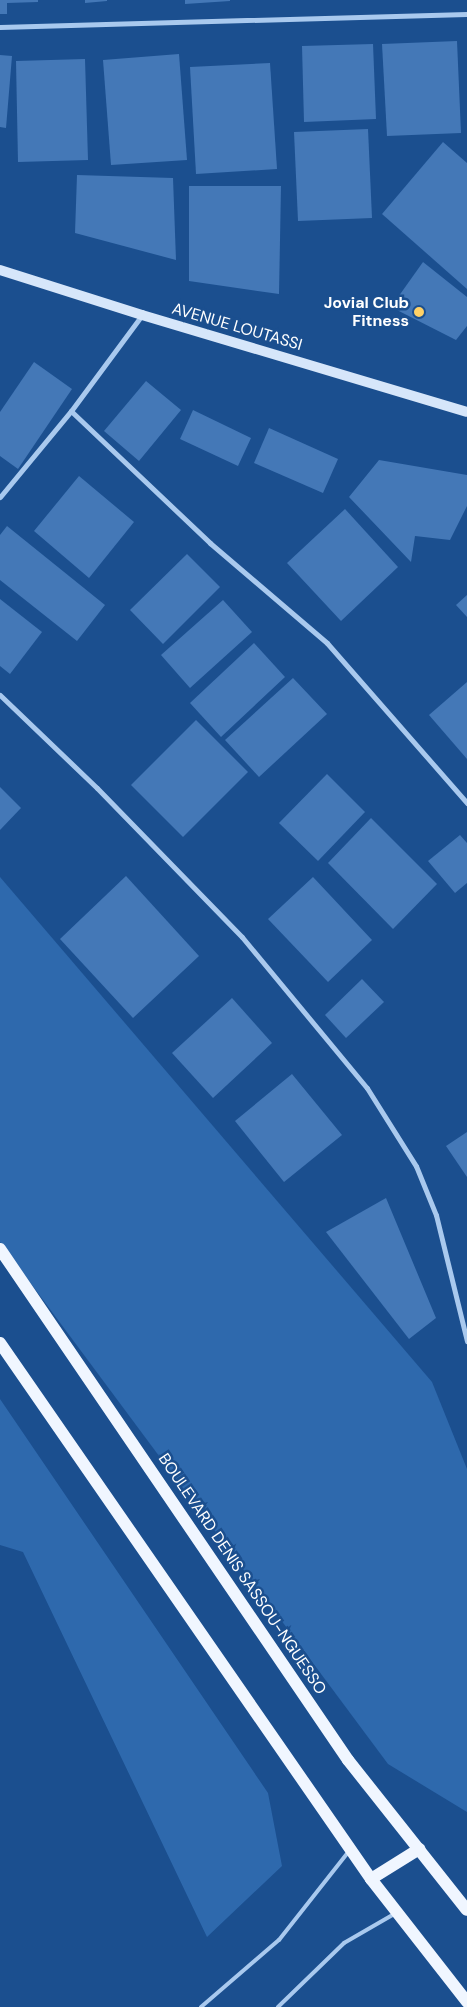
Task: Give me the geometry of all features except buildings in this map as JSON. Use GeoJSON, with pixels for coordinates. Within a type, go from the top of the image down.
{"type":"FeatureCollection","features":[{"type":"Feature","properties":{"kind":"main road","name":"AVENUE LOUTASSI"},"geometry":{"type":"LineString","coordinates":[[0,270],[142,315],[467,412]]}},
{"type":"Feature","properties":{"kind":"main road","name":"BOULEVARD DENIS SASSOU-NGUESSO"},"geometry":{"type":"LineString","coordinates":[[0,1249],[348,1760],[467,1910]]}},
{"type":"Feature","properties":{"kind":"main road"},"geometry":{"type":"LineString","coordinates":[[0,1344],[350,1850],[467,2002]]}},
{"type":"Feature","properties":{"kind":"main road"},"geometry":{"type":"LineString","coordinates":[[371,1879],[420,1849]]}},
{"type":"Feature","properties":{"kind":"street"},"geometry":{"type":"LineString","coordinates":[[0,27],[467,14]]}},
{"type":"Feature","properties":{"kind":"street"},"geometry":{"type":"LineString","coordinates":[[0,497],[71,411],[142,315]]}},
{"type":"Feature","properties":{"kind":"street"},"geometry":{"type":"LineString","coordinates":[[71,411],[210,544],[327,643],[467,803]]}},
{"type":"Feature","properties":{"kind":"street"},"geometry":{"type":"LineString","coordinates":[[0,695],[97,788],[242,937],[367,1088],[416,1166],[436,1215],[467,1341]]}},
{"type":"Feature","properties":{"kind":"lane"},"geometry":{"type":"LineString","coordinates":[[201,2007],[279,1940],[350,1850]]}},
{"type":"Feature","properties":{"kind":"lane"},"geometry":{"type":"LineString","coordinates":[[278,2007],[344,1943],[396,1912]]}},
{"type":"Feature","properties":{"kind":"shaded area"},"geometry":{"type":"Polygon","coordinates":[[[0,877],[432,1382],[467,1469],[467,1812],[388,1764],[0,1242],[0,877]]]}},
{"type":"Feature","properties":{"kind":"shaded area"},"geometry":{"type":"Polygon","coordinates":[[[0,1399],[268,1793],[282,1866],[207,1937],[23,1552],[0,1545],[0,1399]]]}},
{"type":"Feature","properties":{"kind":"place","name":"Jovial Club Fitness"},"geometry":{"type":"Point","coordinates":[419,312]}}]}
